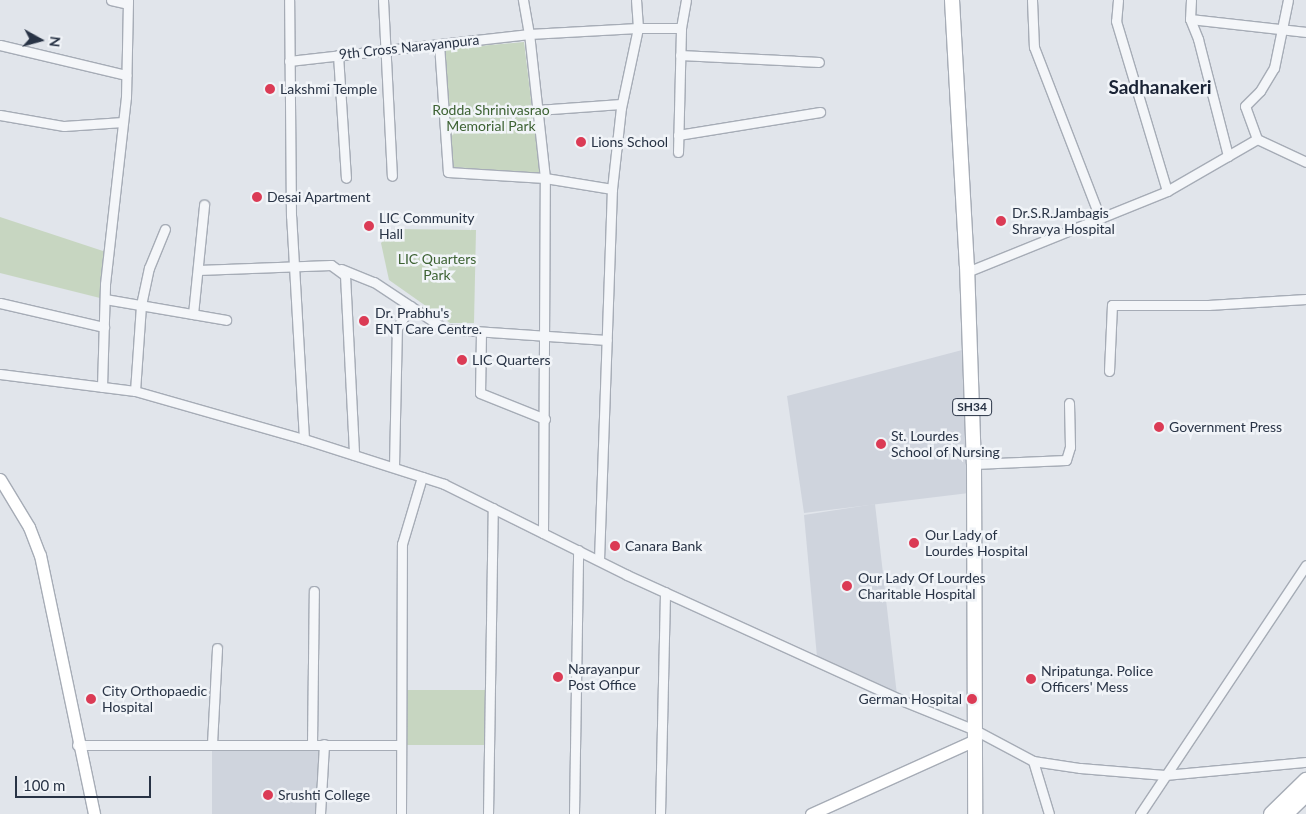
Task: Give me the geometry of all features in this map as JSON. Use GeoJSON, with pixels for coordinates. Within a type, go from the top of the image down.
{"type":"FeatureCollection","features":[{"type":"Feature","properties":{"kind":"main road","name":"SH34"},"geometry":{"type":"LineString","coordinates":[[952,0],[967,272],[974,464],[975,814]]}},
{"type":"Feature","properties":{"kind":"main road"},"geometry":{"type":"LineString","coordinates":[[1271,814],[1306,780]]}},
{"type":"Feature","properties":{"kind":"main road"},"geometry":{"type":"LineString","coordinates":[[1286,814],[1306,795]]}},
{"type":"Feature","properties":{"kind":"street"},"geometry":{"type":"LineString","coordinates":[[102,387],[105,299],[123,122],[128,2],[111,0]]}},
{"type":"Feature","properties":{"kind":"street"},"geometry":{"type":"LineString","coordinates":[[289,0],[293,268],[304,438]]}},
{"type":"Feature","properties":{"kind":"street"},"geometry":{"type":"LineString","coordinates":[[383,0],[392,176]]}},
{"type":"Feature","properties":{"kind":"street"},"geometry":{"type":"LineString","coordinates":[[523,0],[529,34],[545,178],[546,336],[543,533]]}},
{"type":"Feature","properties":{"kind":"street"},"geometry":{"type":"LineString","coordinates":[[599,560],[612,189],[622,104],[638,28],[636,0]]}},
{"type":"Feature","properties":{"kind":"street"},"geometry":{"type":"LineString","coordinates":[[678,152],[681,28],[686,0]]}},
{"type":"Feature","properties":{"kind":"street"},"geometry":{"type":"LineString","coordinates":[[1032,0],[1034,47],[1100,218]]}},
{"type":"Feature","properties":{"kind":"street"},"geometry":{"type":"LineString","coordinates":[[1118,0],[1116,21],[1167,191]]}},
{"type":"Feature","properties":{"kind":"street"},"geometry":{"type":"LineString","coordinates":[[1191,0],[1190,19],[1198,39],[1228,156]]}},
{"type":"Feature","properties":{"kind":"street"},"geometry":{"type":"LineString","coordinates":[[1288,0],[1284,30],[1274,68],[1260,91],[1244,106],[1257,139],[1306,162]]}},
{"type":"Feature","properties":{"kind":"street"},"geometry":{"type":"LineString","coordinates":[[1190,19],[1306,32]]}},
{"type":"Feature","properties":{"kind":"street","name":"9th Cross Narayanpura"},"geometry":{"type":"LineString","coordinates":[[289,61],[529,34],[638,28],[681,28]]}},
{"type":"Feature","properties":{"kind":"street"},"geometry":{"type":"LineString","coordinates":[[0,44],[126,75]]}},
{"type":"Feature","properties":{"kind":"street"},"geometry":{"type":"LineString","coordinates":[[439,44],[448,172],[545,178],[612,189]]}},
{"type":"Feature","properties":{"kind":"street"},"geometry":{"type":"LineString","coordinates":[[338,55],[346,178]]}},
{"type":"Feature","properties":{"kind":"street"},"geometry":{"type":"LineString","coordinates":[[680,55],[819,62]]}},
{"type":"Feature","properties":{"kind":"street"},"geometry":{"type":"LineString","coordinates":[[537,110],[622,104]]}},
{"type":"Feature","properties":{"kind":"street"},"geometry":{"type":"LineString","coordinates":[[678,135],[820,112]]}},
{"type":"Feature","properties":{"kind":"street"},"geometry":{"type":"LineString","coordinates":[[0,115],[64,126],[123,122]]}},
{"type":"Feature","properties":{"kind":"street"},"geometry":{"type":"LineString","coordinates":[[967,272],[1167,191],[1257,139]]}},
{"type":"Feature","properties":{"kind":"street"},"geometry":{"type":"LineString","coordinates":[[193,314],[204,205]]}},
{"type":"Feature","properties":{"kind":"street"},"geometry":{"type":"LineString","coordinates":[[135,391],[141,306],[149,268],[165,229]]}},
{"type":"Feature","properties":{"kind":"street"},"geometry":{"type":"LineString","coordinates":[[331,265],[345,275],[354,455]]}},
{"type":"Feature","properties":{"kind":"street"},"geometry":{"type":"LineString","coordinates":[[198,270],[293,268],[331,265],[374,282],[445,329],[607,340]]}},
{"type":"Feature","properties":{"kind":"street"},"geometry":{"type":"LineString","coordinates":[[1109,371],[1112,305],[1208,305],[1306,298]]}},
{"type":"Feature","properties":{"kind":"street"},"geometry":{"type":"LineString","coordinates":[[105,299],[226,320]]}},
{"type":"Feature","properties":{"kind":"street"},"geometry":{"type":"LineString","coordinates":[[0,304],[104,327]]}},
{"type":"Feature","properties":{"kind":"street"},"geometry":{"type":"LineString","coordinates":[[394,468],[397,328],[411,306]]}},
{"type":"Feature","properties":{"kind":"street"},"geometry":{"type":"LineString","coordinates":[[481,332],[480,393],[545,419]]}},
{"type":"Feature","properties":{"kind":"street"},"geometry":{"type":"LineString","coordinates":[[0,374],[135,391],[304,438],[422,477],[493,508],[666,592],[1033,761],[1080,768],[1165,774],[1306,762]]}},
{"type":"Feature","properties":{"kind":"street"},"geometry":{"type":"LineString","coordinates":[[974,464],[1066,460],[1070,447],[1069,403]]}},
{"type":"Feature","properties":{"kind":"street"},"geometry":{"type":"LineString","coordinates":[[401,814],[402,544],[422,477]]}},
{"type":"Feature","properties":{"kind":"street"},"geometry":{"type":"LineString","coordinates":[[0,479],[29,527],[40,555],[77,745],[94,814]]}},
{"type":"Feature","properties":{"kind":"street"},"geometry":{"type":"LineString","coordinates":[[488,814],[493,508]]}},
{"type":"Feature","properties":{"kind":"street"},"geometry":{"type":"LineString","coordinates":[[574,814],[578,550]]}},
{"type":"Feature","properties":{"kind":"street"},"geometry":{"type":"LineString","coordinates":[[1140,814],[1306,565]]}},
{"type":"Feature","properties":{"kind":"street"},"geometry":{"type":"LineString","coordinates":[[312,744],[314,591]]}},
{"type":"Feature","properties":{"kind":"street"},"geometry":{"type":"LineString","coordinates":[[660,814],[666,592]]}},
{"type":"Feature","properties":{"kind":"street"},"geometry":{"type":"LineString","coordinates":[[212,744],[217,648]]}},
{"type":"Feature","properties":{"kind":"street"},"geometry":{"type":"LineString","coordinates":[[811,814],[975,735]]}},
{"type":"Feature","properties":{"kind":"street"},"geometry":{"type":"LineString","coordinates":[[320,814],[324,744]]}},
{"type":"Feature","properties":{"kind":"street"},"geometry":{"type":"LineString","coordinates":[[77,745],[401,745]]}},
{"type":"Feature","properties":{"kind":"street"},"geometry":{"type":"LineString","coordinates":[[1033,761],[1049,814]]}},
{"type":"Feature","properties":{"kind":"shaded area","name":"St. Lourdes School of Nursing"},"geometry":{"type":"Polygon","coordinates":[[[966,349],[969,493],[804,513],[787,396],[966,349]]]}},
{"type":"Feature","properties":{"kind":"shaded area","name":"Our Lady Of Lourdes Charitable Hospital"},"geometry":{"type":"Polygon","coordinates":[[[875,504],[897,695],[817,657],[804,515],[875,504]]]}},
{"type":"Feature","properties":{"kind":"shaded area"},"geometry":{"type":"Polygon","coordinates":[[[212,744],[324,744],[324,814],[212,814],[212,744]]]}},
{"type":"Feature","properties":{"kind":"green space","name":"Rodda Shrinivasrao Memorial Park"},"geometry":{"type":"Polygon","coordinates":[[[524,42],[540,173],[453,167],[445,49],[524,42]]]}},
{"type":"Feature","properties":{"kind":"green space"},"geometry":{"type":"Polygon","coordinates":[[[0,217],[106,252],[100,298],[0,273],[0,217]]]}},
{"type":"Feature","properties":{"kind":"green space","name":"LIC Quarters Park"},"geometry":{"type":"Polygon","coordinates":[[[395,229],[476,230],[474,323],[450,323],[389,280],[381,243],[395,229]]]}},
{"type":"Feature","properties":{"kind":"green space"},"geometry":{"type":"Polygon","coordinates":[[[401,690],[490,690],[490,745],[401,745],[401,690]]]}},
{"type":"Feature","properties":{"kind":"place","name":"Lakshmi Temple"},"geometry":{"type":"Point","coordinates":[270,89]}},
{"type":"Feature","properties":{"kind":"place","name":"Lions School"},"geometry":{"type":"Point","coordinates":[581,142]}},
{"type":"Feature","properties":{"kind":"place","name":"Desai Apartment"},"geometry":{"type":"Point","coordinates":[257,197]}},
{"type":"Feature","properties":{"kind":"place","name":"Dr.S.R.Jambagis Shravya Hospital"},"geometry":{"type":"Point","coordinates":[1001,221]}},
{"type":"Feature","properties":{"kind":"place","name":"LIC Community Hall"},"geometry":{"type":"Point","coordinates":[369,226]}},
{"type":"Feature","properties":{"kind":"place","name":"Dr. Prabhu's ENT Care Centre."},"geometry":{"type":"Point","coordinates":[364,321]}},
{"type":"Feature","properties":{"kind":"place","name":"LIC Quarters"},"geometry":{"type":"Point","coordinates":[462,360]}},
{"type":"Feature","properties":{"kind":"place","name":"Government Press"},"geometry":{"type":"Point","coordinates":[1159,427]}},
{"type":"Feature","properties":{"kind":"place","name":"St. Lourdes School of Nursing"},"geometry":{"type":"Point","coordinates":[881,444]}},
{"type":"Feature","properties":{"kind":"place","name":"Our Lady of Lourdes Hospital"},"geometry":{"type":"Point","coordinates":[914,543]}},
{"type":"Feature","properties":{"kind":"place","name":"Canara Bank"},"geometry":{"type":"Point","coordinates":[615,546]}},
{"type":"Feature","properties":{"kind":"place","name":"Our Lady Of Lourdes Charitable Hospital"},"geometry":{"type":"Point","coordinates":[847,586]}},
{"type":"Feature","properties":{"kind":"place","name":"Narayanpur Post Office"},"geometry":{"type":"Point","coordinates":[558,677]}},
{"type":"Feature","properties":{"kind":"place","name":"Nripatunga. Police Officers' Mess"},"geometry":{"type":"Point","coordinates":[1031,679]}},
{"type":"Feature","properties":{"kind":"place","name":"City Orthopaedic Hospital"},"geometry":{"type":"Point","coordinates":[91,699]}},
{"type":"Feature","properties":{"kind":"place","name":"German Hospital"},"geometry":{"type":"Point","coordinates":[972,699]}},
{"type":"Feature","properties":{"kind":"place","name":"Srushti College"},"geometry":{"type":"Point","coordinates":[268,795]}},
{"type":"Feature","properties":{"kind":"district","name":"Sadhanakeri"},"geometry":{"type":"Point","coordinates":[1160,87]}}]}
